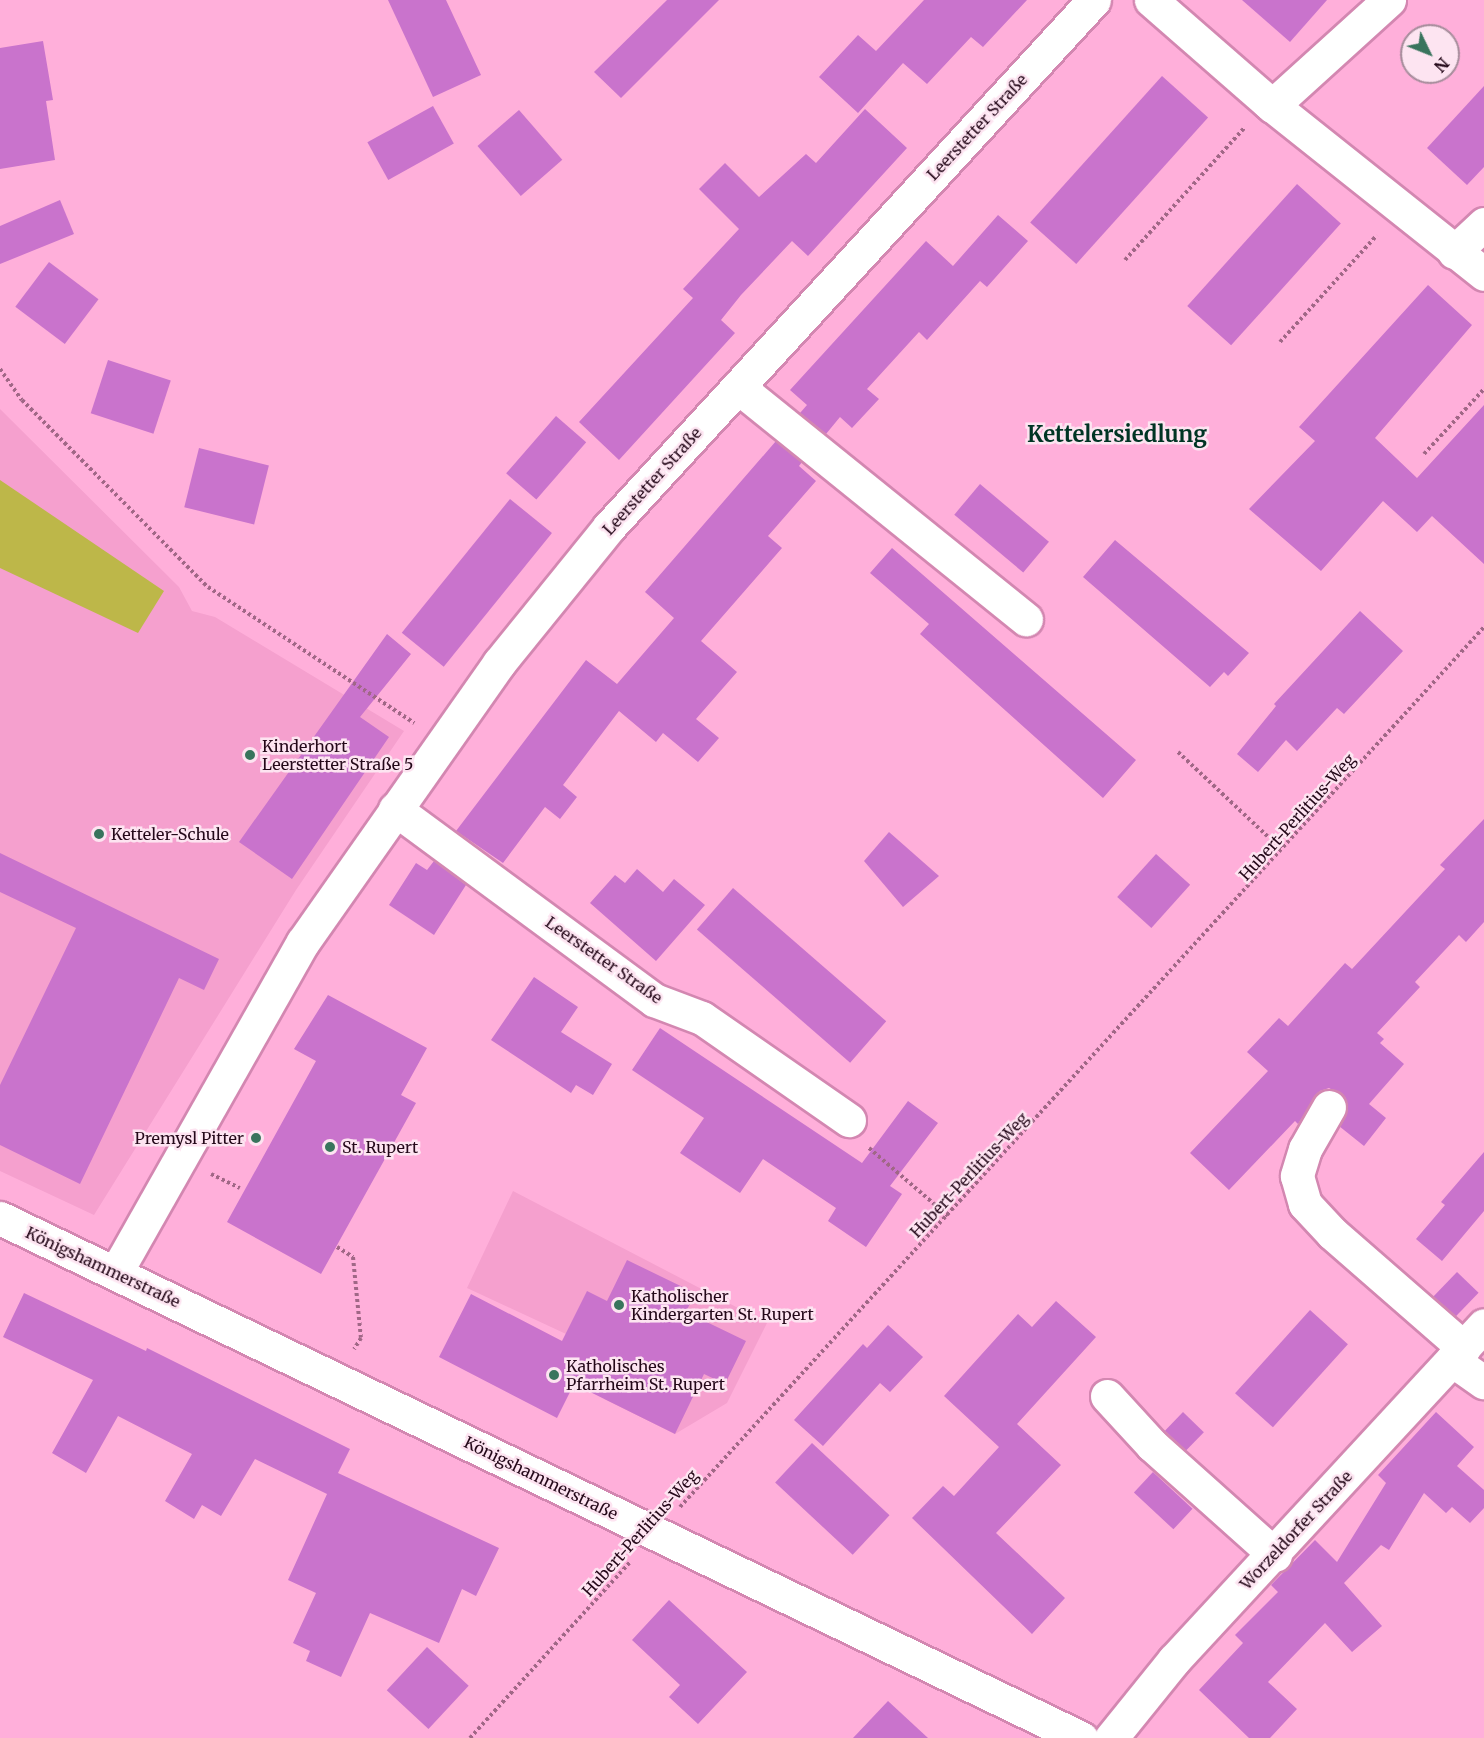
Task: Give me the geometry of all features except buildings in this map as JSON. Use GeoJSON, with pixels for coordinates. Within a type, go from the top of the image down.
{"type":"FeatureCollection","features":[{"type":"Feature","properties":{"kind":"street","name":"Leerstetter Straße"},"geometry":{"type":"LineString","coordinates":[[116,1272],[303,942],[443,740],[609,527],[1094,0]]}},
{"type":"Feature","properties":{"kind":"street"},"geometry":{"type":"LineString","coordinates":[[1151,0],[1270,104],[1400,210],[1484,274]]}},
{"type":"Feature","properties":{"kind":"street"},"geometry":{"type":"LineString","coordinates":[[1270,104],[1389,0]]}},
{"type":"Feature","properties":{"kind":"street"},"geometry":{"type":"LineString","coordinates":[[1454,252],[1484,224]]}},
{"type":"Feature","properties":{"kind":"street"},"geometry":{"type":"LineString","coordinates":[[738,387],[1026,619]]}},
{"type":"Feature","properties":{"kind":"street","name":"Leerstetter Straße"},"geometry":{"type":"LineString","coordinates":[[395,809],[654,1000],[702,1018],[849,1120]]}},
{"type":"Feature","properties":{"kind":"street"},"geometry":{"type":"LineString","coordinates":[[1329,1107],[1305,1149],[1297,1176],[1305,1204],[1332,1233],[1467,1344],[1484,1382]]}},
{"type":"Feature","properties":{"kind":"street","name":"Königshammerstraße"},"geometry":{"type":"LineString","coordinates":[[0,1218],[1081,1738]]}},
{"type":"Feature","properties":{"kind":"street","name":"Worzeldorfer Straße"},"geometry":{"type":"LineString","coordinates":[[1111,1738],[1174,1660],[1275,1555],[1467,1344]]}},
{"type":"Feature","properties":{"kind":"street"},"geometry":{"type":"LineString","coordinates":[[1107,1396],[1152,1445],[1275,1555]]}},
{"type":"Feature","properties":{"kind":"path"},"geometry":{"type":"LineString","coordinates":[[1125,260],[1270,104]]}},
{"type":"Feature","properties":{"kind":"path"},"geometry":{"type":"LineString","coordinates":[[1280,342],[1400,210]]}},
{"type":"Feature","properties":{"kind":"path"},"geometry":{"type":"LineString","coordinates":[[0,369],[22,400],[208,587],[443,740]]}},
{"type":"Feature","properties":{"kind":"path"},"geometry":{"type":"LineString","coordinates":[[1424,454],[1484,389]]}},
{"type":"Feature","properties":{"kind":"path","name":"Hubert-Perlitius-Weg"},"geometry":{"type":"LineString","coordinates":[[470,1738],[1484,627]]}},
{"type":"Feature","properties":{"kind":"path"},"geometry":{"type":"LineString","coordinates":[[1178,752],[1282,850]]}},
{"type":"Feature","properties":{"kind":"path"},"geometry":{"type":"LineString","coordinates":[[849,1120],[851,1132],[948,1216]]}},
{"type":"Feature","properties":{"kind":"path"},"geometry":{"type":"LineString","coordinates":[[336,1378],[361,1338],[353,1257],[337,1247]]}},
{"type":"Feature","properties":{"kind":"shaded area","name":"Ketteler-Schule"},"geometry":{"type":"Polygon","coordinates":[[[0,409],[179,587],[192,611],[215,617],[404,731],[296,890],[94,1215],[0,1171],[0,409]]]}},
{"type":"Feature","properties":{"kind":"shaded area"},"geometry":{"type":"Polygon","coordinates":[[[0,480],[164,591],[138,633],[0,568],[0,480]]]}},
{"type":"Feature","properties":{"kind":"shaded area","name":"Katholischer Kindergarten St. Rupert"},"geometry":{"type":"Polygon","coordinates":[[[513,1191],[767,1323],[727,1403],[675,1434],[604,1399],[622,1360],[467,1288],[513,1191]]]}},
{"type":"Feature","properties":{"kind":"place","name":"Kinderhort Leerstetter Straße 5"},"geometry":{"type":"Point","coordinates":[250,755]}},
{"type":"Feature","properties":{"kind":"place","name":"Ketteler-Schule"},"geometry":{"type":"Point","coordinates":[99,834]}},
{"type":"Feature","properties":{"kind":"place","name":"Premysl Pitter"},"geometry":{"type":"Point","coordinates":[256,1138]}},
{"type":"Feature","properties":{"kind":"place","name":"St. Rupert"},"geometry":{"type":"Point","coordinates":[330,1147]}},
{"type":"Feature","properties":{"kind":"place","name":"Katholischer Kindergarten St. Rupert"},"geometry":{"type":"Point","coordinates":[619,1305]}},
{"type":"Feature","properties":{"kind":"place","name":"Katholisches Pfarrheim St. Rupert"},"geometry":{"type":"Point","coordinates":[554,1375]}},
{"type":"Feature","properties":{"kind":"district","name":"Kettelersiedlung"},"geometry":{"type":"Point","coordinates":[1117,435]}}]}
